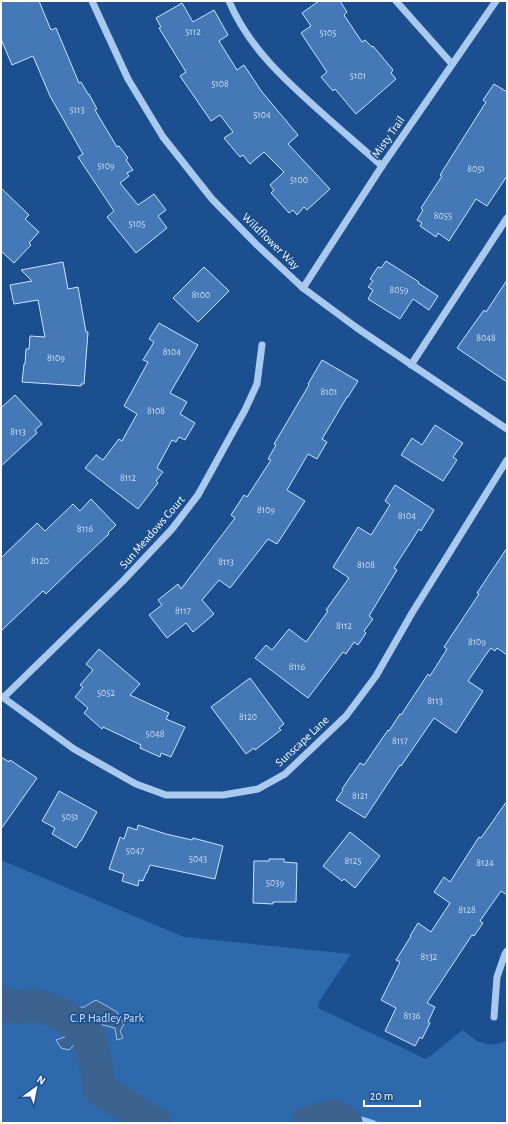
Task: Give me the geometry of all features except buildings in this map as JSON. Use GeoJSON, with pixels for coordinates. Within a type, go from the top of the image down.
{"type":"FeatureCollection","features":[{"type":"Feature","properties":{"kind":"street","name":"Wildflower Way"},"geometry":{"type":"LineString","coordinates":[[92,1],[128,79],[164,137],[212,199],[257,245],[304,288],[357,328],[507,429]]}},
{"type":"Feature","properties":{"kind":"street"},"geometry":{"type":"LineString","coordinates":[[229,1],[235,16],[250,40],[286,81],[382,166]]}},
{"type":"Feature","properties":{"kind":"street"},"geometry":{"type":"LineString","coordinates":[[396,1],[452,64]]}},
{"type":"Feature","properties":{"kind":"street","name":"Misty Trail"},"geometry":{"type":"LineString","coordinates":[[304,288],[382,166],[496,1]]}},
{"type":"Feature","properties":{"kind":"street"},"geometry":{"type":"LineString","coordinates":[[411,365],[507,218]]}},
{"type":"Feature","properties":{"kind":"street","name":"Sun Meadows Court"},"geometry":{"type":"LineString","coordinates":[[2,697],[123,581],[172,528],[198,495],[245,410],[257,384],[262,345]]}},
{"type":"Feature","properties":{"kind":"street","name":"Sunscape Lane"},"geometry":{"type":"LineString","coordinates":[[2,697],[74,749],[136,784],[166,794],[223,795],[258,789],[285,774],[346,716],[376,676],[412,613],[507,460]]}},
{"type":"Feature","properties":{"kind":"street"},"geometry":{"type":"LineString","coordinates":[[494,1016],[497,977],[507,951]]}},
{"type":"Feature","properties":{"kind":"green space","name":"C.P. Hadley Park"},"geometry":{"type":"Polygon","coordinates":[[[1,860],[184,937],[351,954],[320,1000],[318,1008],[426,1059],[463,1030],[472,1038],[483,1043],[494,1044],[507,1041],[507,1123],[1,1123],[1,860]]]}},
{"type":"Feature","properties":{"kind":"shaded area"},"geometry":{"type":"Polygon","coordinates":[[[96,1000],[117,1012],[124,1024],[120,1031],[123,1038],[117,1040],[115,1028],[95,1023],[92,1030],[100,1049],[99,1056],[94,1054],[87,1039],[80,1039],[69,1050],[61,1048],[56,1040],[73,1034],[64,1016],[69,1008],[84,1007],[96,1000]]]}},
{"type":"Feature","properties":{"kind":"waterway"},"geometry":{"type":"LineString","coordinates":[[1,1003],[21,1008],[31,1005],[50,1009],[64,1016],[87,1032],[94,1054],[100,1090],[155,1123]]}},
{"type":"Feature","properties":{"kind":"waterway"},"geometry":{"type":"LineString","coordinates":[[308,1123],[334,1116],[346,1123]]}},
{"type":"Feature","properties":{"kind":"waterway"},"geometry":{"type":"LineString","coordinates":[[345,1123],[358,1118],[374,1123]]}}]}
